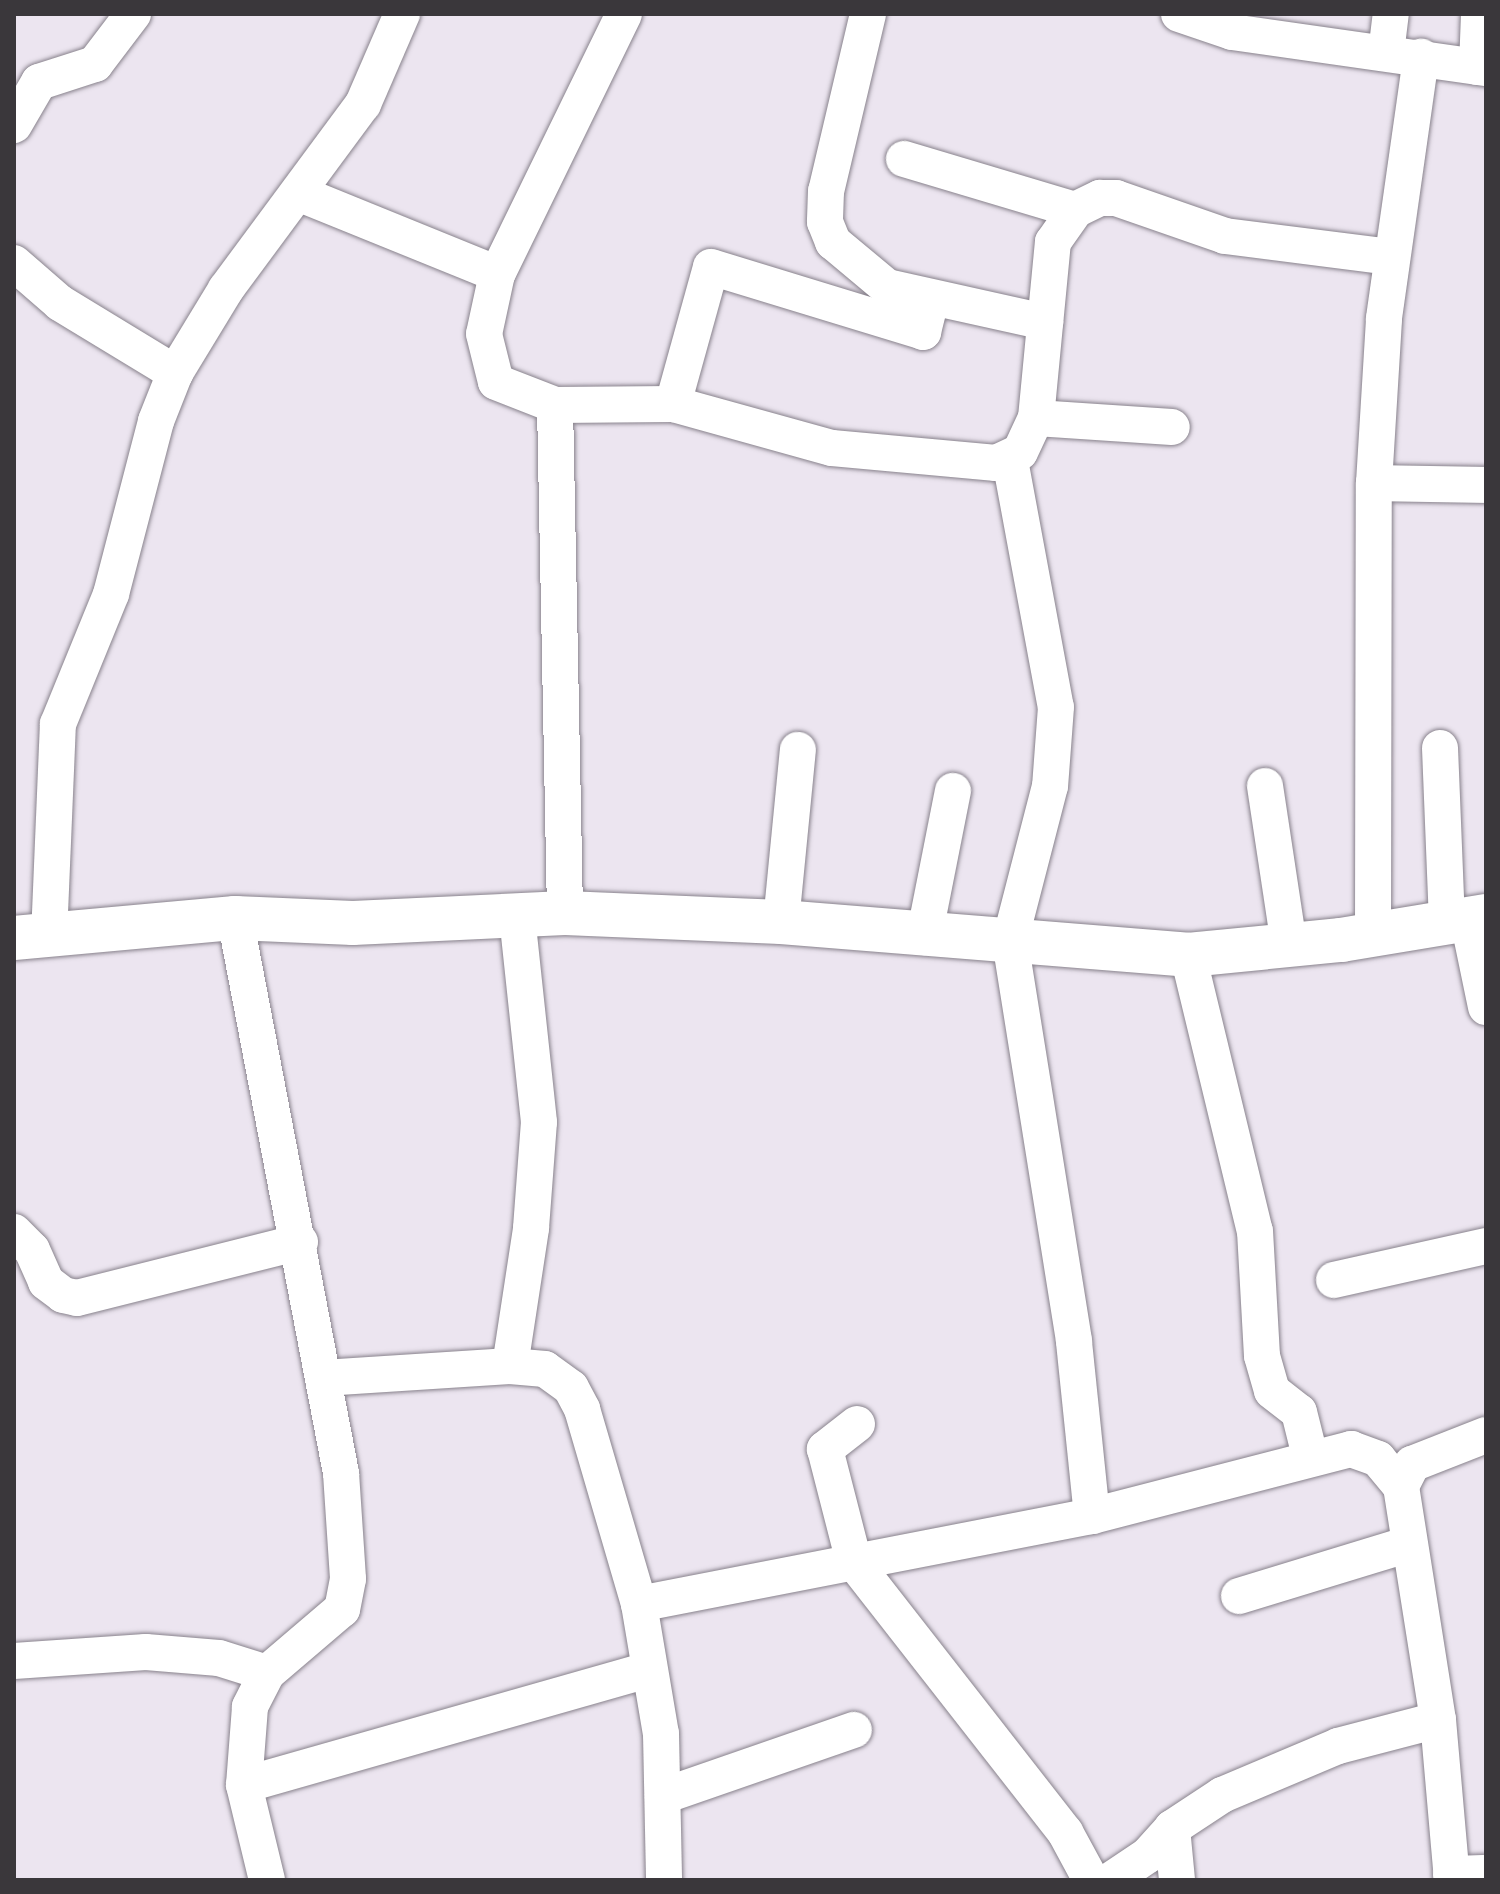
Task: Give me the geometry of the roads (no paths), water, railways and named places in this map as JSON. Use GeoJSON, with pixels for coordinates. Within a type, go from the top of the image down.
{"type":"FeatureCollection","features":[{"type":"Feature","properties":{"kind":"street"},"geometry":{"type":"LineString","coordinates":[[14,125],[26,75],[95,64],[133,14]]}},
{"type":"Feature","properties":{"kind":"street"},"geometry":{"type":"LineString","coordinates":[[624,14],[497,274],[484,334],[496,382],[555,405],[673,404],[832,448],[996,463],[1010,460],[1028,439],[1036,418],[1053,242],[1075,210],[1100,198],[1116,198],[1225,236],[1392,257]]}},
{"type":"Feature","properties":{"kind":"street"},"geometry":{"type":"LineString","coordinates":[[868,14],[826,191],[825,222],[833,242],[857,267],[887,287],[1045,322]]}},
{"type":"Feature","properties":{"kind":"street"},"geometry":{"type":"LineString","coordinates":[[1179,14],[1232,32],[1481,68],[1479,14]]}},
{"type":"Feature","properties":{"kind":"street"},"geometry":{"type":"LineString","coordinates":[[1373,931],[1374,483],[1392,257],[1403,55],[1391,14]]}},
{"type":"Feature","properties":{"kind":"street"},"geometry":{"type":"LineString","coordinates":[[390,19],[363,104],[226,289],[175,373],[156,421],[111,594],[58,724],[31,937],[235,918],[353,923],[565,913],[781,922],[924,937],[1188,955],[1467,919]]}},
{"type":"Feature","properties":{"kind":"street"},"geometry":{"type":"LineString","coordinates":[[904,159],[1075,210]]}},
{"type":"Feature","properties":{"kind":"street"},"geometry":{"type":"LineString","coordinates":[[298,193],[497,274]]}},
{"type":"Feature","properties":{"kind":"street"},"geometry":{"type":"LineString","coordinates":[[14,263],[60,303],[175,373]]}},
{"type":"Feature","properties":{"kind":"street"},"geometry":{"type":"LineString","coordinates":[[673,404],[711,267],[923,332],[931,299]]}},
{"type":"Feature","properties":{"kind":"street"},"geometry":{"type":"LineString","coordinates":[[555,405],[565,913]]}},
{"type":"Feature","properties":{"kind":"street"},"geometry":{"type":"LineString","coordinates":[[1036,418],[1172,427]]}},
{"type":"Feature","properties":{"kind":"street"},"geometry":{"type":"LineString","coordinates":[[1010,460],[1056,707],[1050,786],[1010,941],[1074,1342],[1092,1516]]}},
{"type":"Feature","properties":{"kind":"street"},"geometry":{"type":"LineString","coordinates":[[1374,483],[1486,485]]}},
{"type":"Feature","properties":{"kind":"street"},"geometry":{"type":"LineString","coordinates":[[1440,748],[1467,919],[1486,1007]]}},
{"type":"Feature","properties":{"kind":"street"},"geometry":{"type":"LineString","coordinates":[[781,922],[798,750]]}},
{"type":"Feature","properties":{"kind":"street"},"geometry":{"type":"LineString","coordinates":[[1265,786],[1289,944]]}},
{"type":"Feature","properties":{"kind":"street"},"geometry":{"type":"LineString","coordinates":[[924,937],[953,791]]}},
{"type":"Feature","properties":{"kind":"street"},"geometry":{"type":"LineString","coordinates":[[510,1366],[531,1228],[539,1122],[517,915]]}},
{"type":"Feature","properties":{"kind":"street"},"geometry":{"type":"LineString","coordinates":[[235,918],[300,1242],[341,1473],[348,1579],[342,1609],[267,1673],[250,1707],[244,1785],[267,1880]]}},
{"type":"Feature","properties":{"kind":"street"},"geometry":{"type":"LineString","coordinates":[[1188,955],[1255,1231],[1262,1356],[1272,1391],[1299,1412],[1310,1456]]}},
{"type":"Feature","properties":{"kind":"street"},"geometry":{"type":"LineString","coordinates":[[14,1232],[32,1250],[46,1282],[63,1295],[77,1298],[300,1242]]}},
{"type":"Feature","properties":{"kind":"street"},"geometry":{"type":"LineString","coordinates":[[1334,1280],[1486,1246]]}},
{"type":"Feature","properties":{"kind":"street"},"geometry":{"type":"LineString","coordinates":[[323,1378],[510,1366],[545,1369],[571,1388],[582,1409],[639,1604],[661,1734],[664,1880]]}},
{"type":"Feature","properties":{"kind":"street"},"geometry":{"type":"LineString","coordinates":[[857,1424],[825,1449],[854,1562],[1065,1832],[1091,1880]]}},
{"type":"Feature","properties":{"kind":"street"},"geometry":{"type":"LineString","coordinates":[[1401,1486],[1412,1464],[1486,1435]]}},
{"type":"Feature","properties":{"kind":"street"},"geometry":{"type":"LineString","coordinates":[[639,1604],[1092,1516],[1206,1490],[1310,1456],[1351,1449],[1378,1459],[1401,1486],[1463,1876]]}},
{"type":"Feature","properties":{"kind":"street"},"geometry":{"type":"LineString","coordinates":[[1239,1596],[1409,1544]]}},
{"type":"Feature","properties":{"kind":"street"},"geometry":{"type":"LineString","coordinates":[[14,1661],[146,1652],[219,1658],[267,1673]]}},
{"type":"Feature","properties":{"kind":"street"},"geometry":{"type":"LineString","coordinates":[[244,1785],[648,1670]]}},
{"type":"Feature","properties":{"kind":"street"},"geometry":{"type":"LineString","coordinates":[[1111,1880],[1148,1855],[1172,1828],[1222,1795],[1274,1770],[1338,1746],[1438,1720]]}},
{"type":"Feature","properties":{"kind":"street"},"geometry":{"type":"LineString","coordinates":[[663,1796],[854,1730]]}},
{"type":"Feature","properties":{"kind":"street"},"geometry":{"type":"LineString","coordinates":[[1172,1828],[1177,1880]]}}]}
